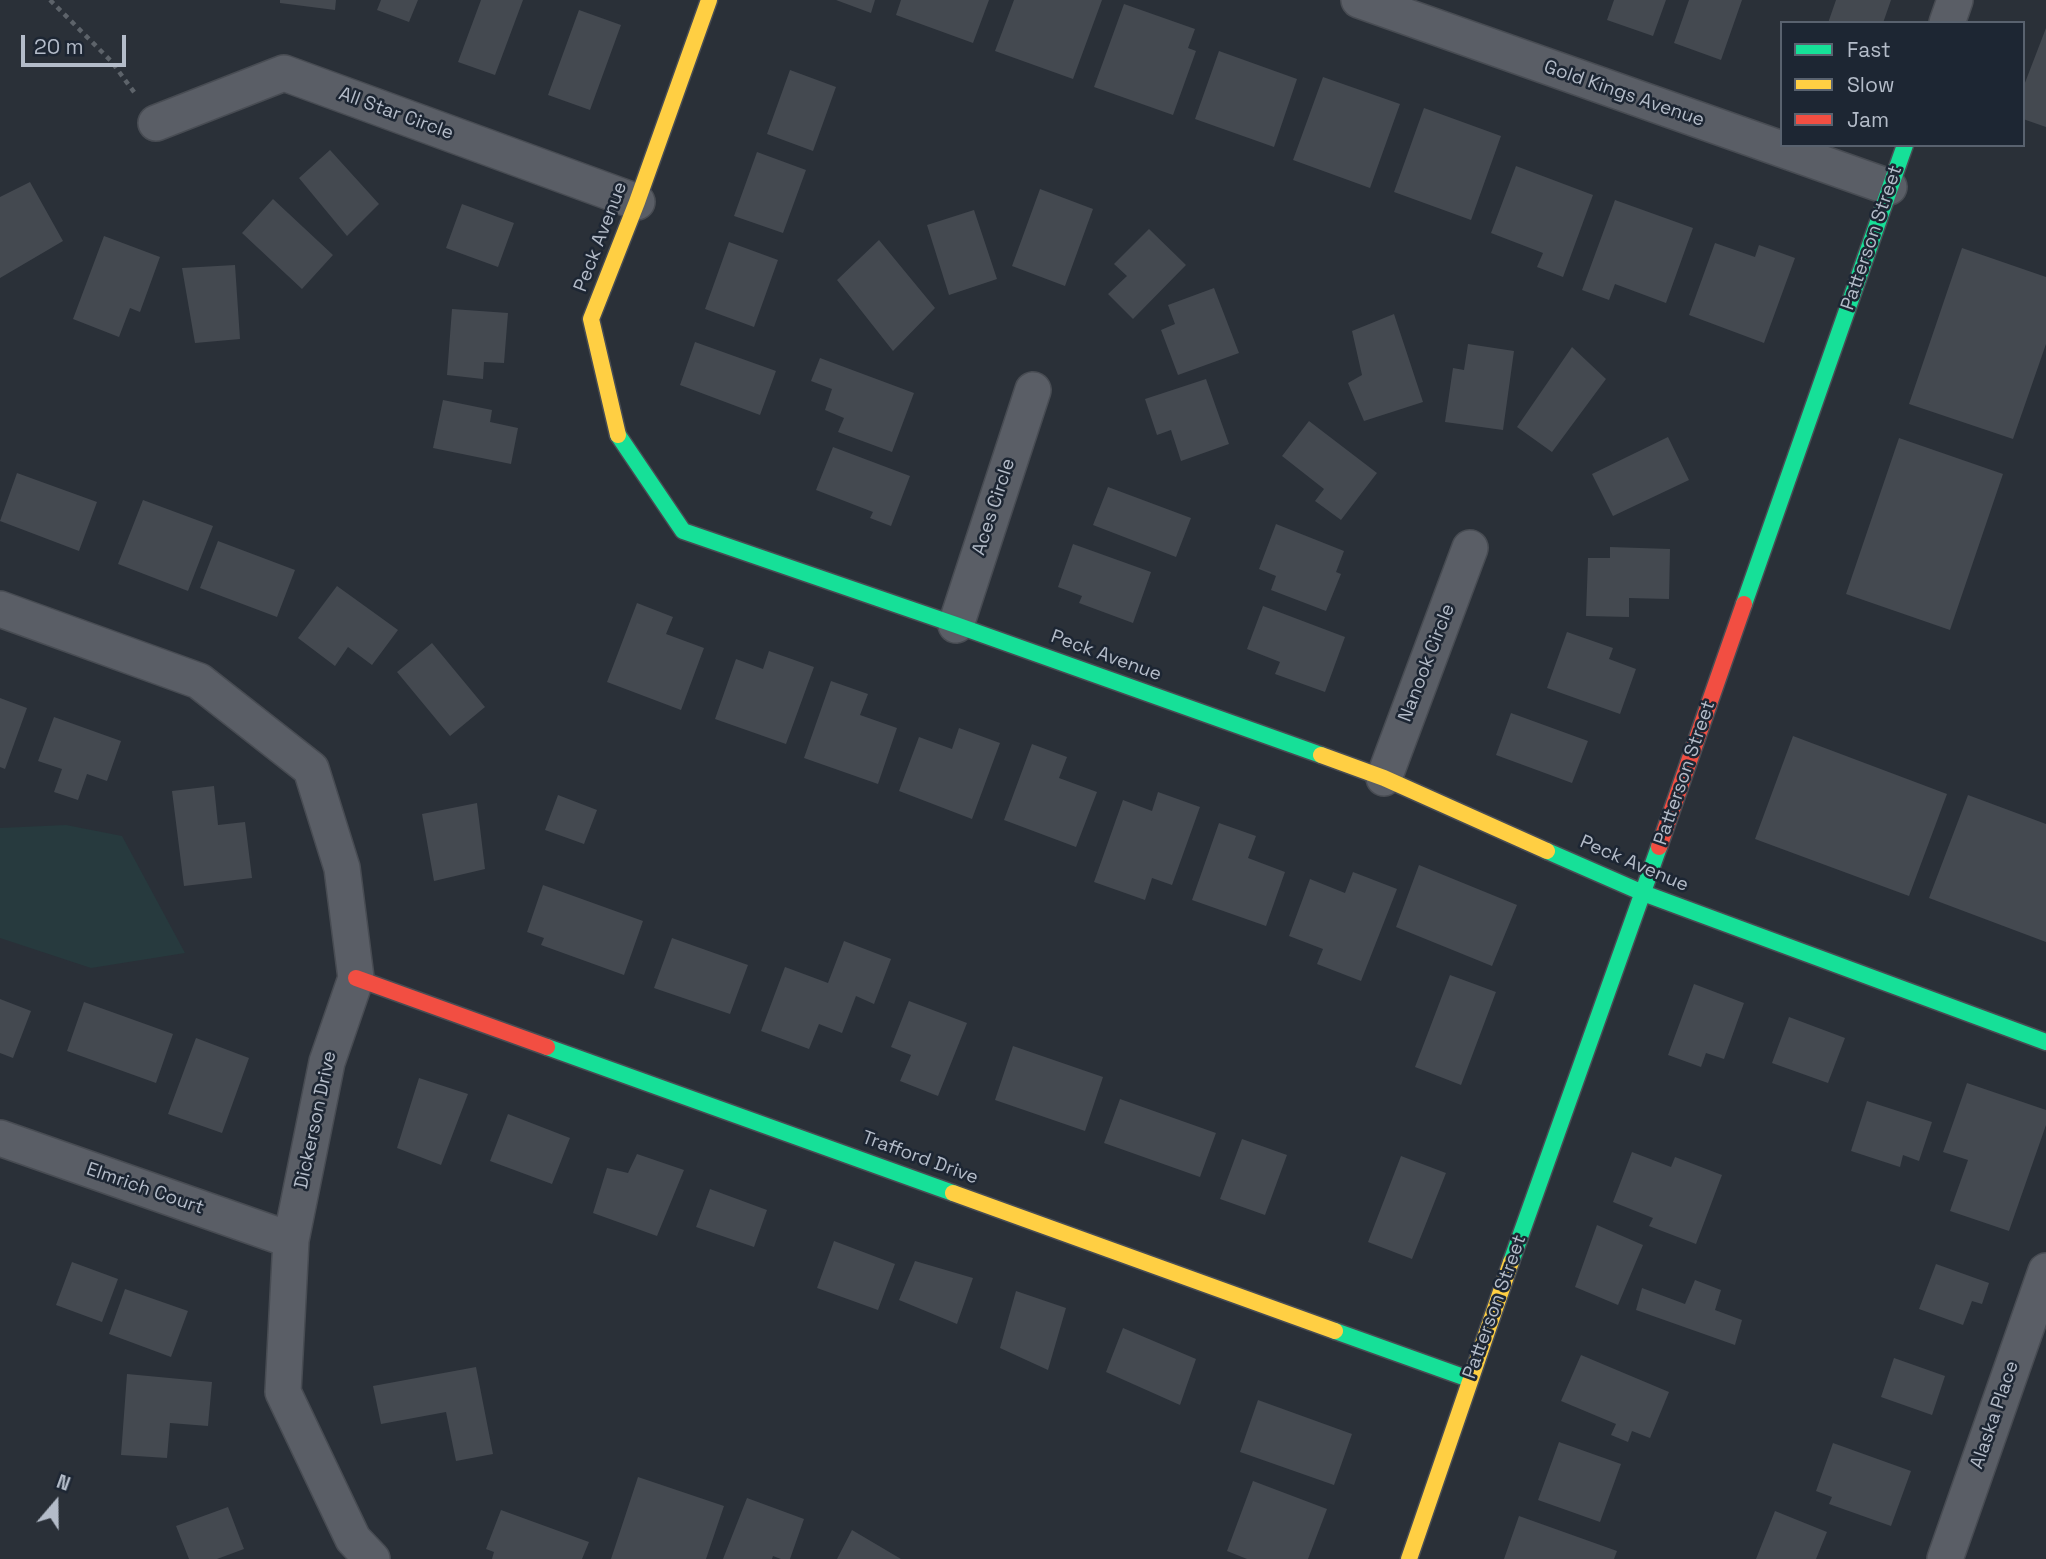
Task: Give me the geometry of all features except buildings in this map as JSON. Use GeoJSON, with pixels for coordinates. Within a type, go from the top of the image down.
{"type":"FeatureCollection","features":[{"type":"Feature","properties":{"kind":"street","name":"Peck Avenue"},"geometry":{"type":"LineString","coordinates":[[709,0],[637,202],[591,319],[615,432],[683,531],[1384,778],[1643,892],[2046,1042]]}},
{"type":"Feature","properties":{"kind":"street","name":"Gold Kings Avenue"},"geometry":{"type":"LineString","coordinates":[[1359,0],[1889,187]]}},
{"type":"Feature","properties":{"kind":"street"},"geometry":{"type":"LineString","coordinates":[[1948,21],[1955,0]]}},
{"type":"Feature","properties":{"kind":"street","name":"All Star Circle"},"geometry":{"type":"LineString","coordinates":[[156,123],[284,73],[637,202]]}},
{"type":"Feature","properties":{"kind":"street","name":"Patterson Street"},"geometry":{"type":"LineString","coordinates":[[1409,1559],[1469,1379],[1904,147]]}},
{"type":"Feature","properties":{"kind":"street","name":"Aces Circle"},"geometry":{"type":"LineString","coordinates":[[956,625],[1033,390]]}},
{"type":"Feature","properties":{"kind":"street","name":"Nanook Circle"},"geometry":{"type":"LineString","coordinates":[[1384,778],[1470,548]]}},
{"type":"Feature","properties":{"kind":"street","name":"Dickerson Drive"},"geometry":{"type":"LineString","coordinates":[[0,609],[199,681],[311,769],[342,868],[356,978],[327,1062],[291,1240],[283,1392],[353,1539],[372,1559]]}},
{"type":"Feature","properties":{"kind":"street","name":"Trafford Drive"},"geometry":{"type":"LineString","coordinates":[[356,978],[1469,1379]]}},
{"type":"Feature","properties":{"kind":"street","name":"Elmrich Court"},"geometry":{"type":"LineString","coordinates":[[0,1138],[291,1240]]}},
{"type":"Feature","properties":{"kind":"street","name":"Alaska Place"},"geometry":{"type":"LineString","coordinates":[[1945,1559],[2046,1271]]}},
{"type":"Feature","properties":{"kind":"path"},"geometry":{"type":"LineString","coordinates":[[50,0],[111,61],[156,123]]}},
{"type":"Feature","properties":{"kind":"green space"},"geometry":{"type":"Polygon","coordinates":[[[66,825],[122,836],[185,953],[91,968],[0,938],[0,828],[66,825]]]}},
{"type":"Feature","properties":{"kind":"traffic: fast"},"geometry":{"type":"LineString","coordinates":[[1744,604],[1904,147]]}},
{"type":"Feature","properties":{"kind":"traffic: fast"},"geometry":{"type":"LineString","coordinates":[[618,435],[683,531],[1321,755]]}},
{"type":"Feature","properties":{"kind":"traffic: fast"},"geometry":{"type":"LineString","coordinates":[[1511,1262],[1659,847]]}},
{"type":"Feature","properties":{"kind":"traffic: fast"},"geometry":{"type":"LineString","coordinates":[[1547,851],[1643,893],[2046,1042]]}},
{"type":"Feature","properties":{"kind":"traffic: fast"},"geometry":{"type":"LineString","coordinates":[[547,1047],[953,1193]]}},
{"type":"Feature","properties":{"kind":"traffic: fast"},"geometry":{"type":"LineString","coordinates":[[1335,1331],[1469,1379]]}},
{"type":"Feature","properties":{"kind":"traffic: slow"},"geometry":{"type":"LineString","coordinates":[[618,435],[591,319],[637,202],[709,0]]}},
{"type":"Feature","properties":{"kind":"traffic: slow"},"geometry":{"type":"LineString","coordinates":[[1321,755],[1384,778],[1547,851]]}},
{"type":"Feature","properties":{"kind":"traffic: slow"},"geometry":{"type":"LineString","coordinates":[[953,1193],[1335,1331]]}},
{"type":"Feature","properties":{"kind":"traffic: slow"},"geometry":{"type":"LineString","coordinates":[[1409,1559],[1511,1262]]}},
{"type":"Feature","properties":{"kind":"traffic: jam"},"geometry":{"type":"LineString","coordinates":[[1659,847],[1744,604]]}},
{"type":"Feature","properties":{"kind":"traffic: jam"},"geometry":{"type":"LineString","coordinates":[[356,978],[547,1047]]}}]}
